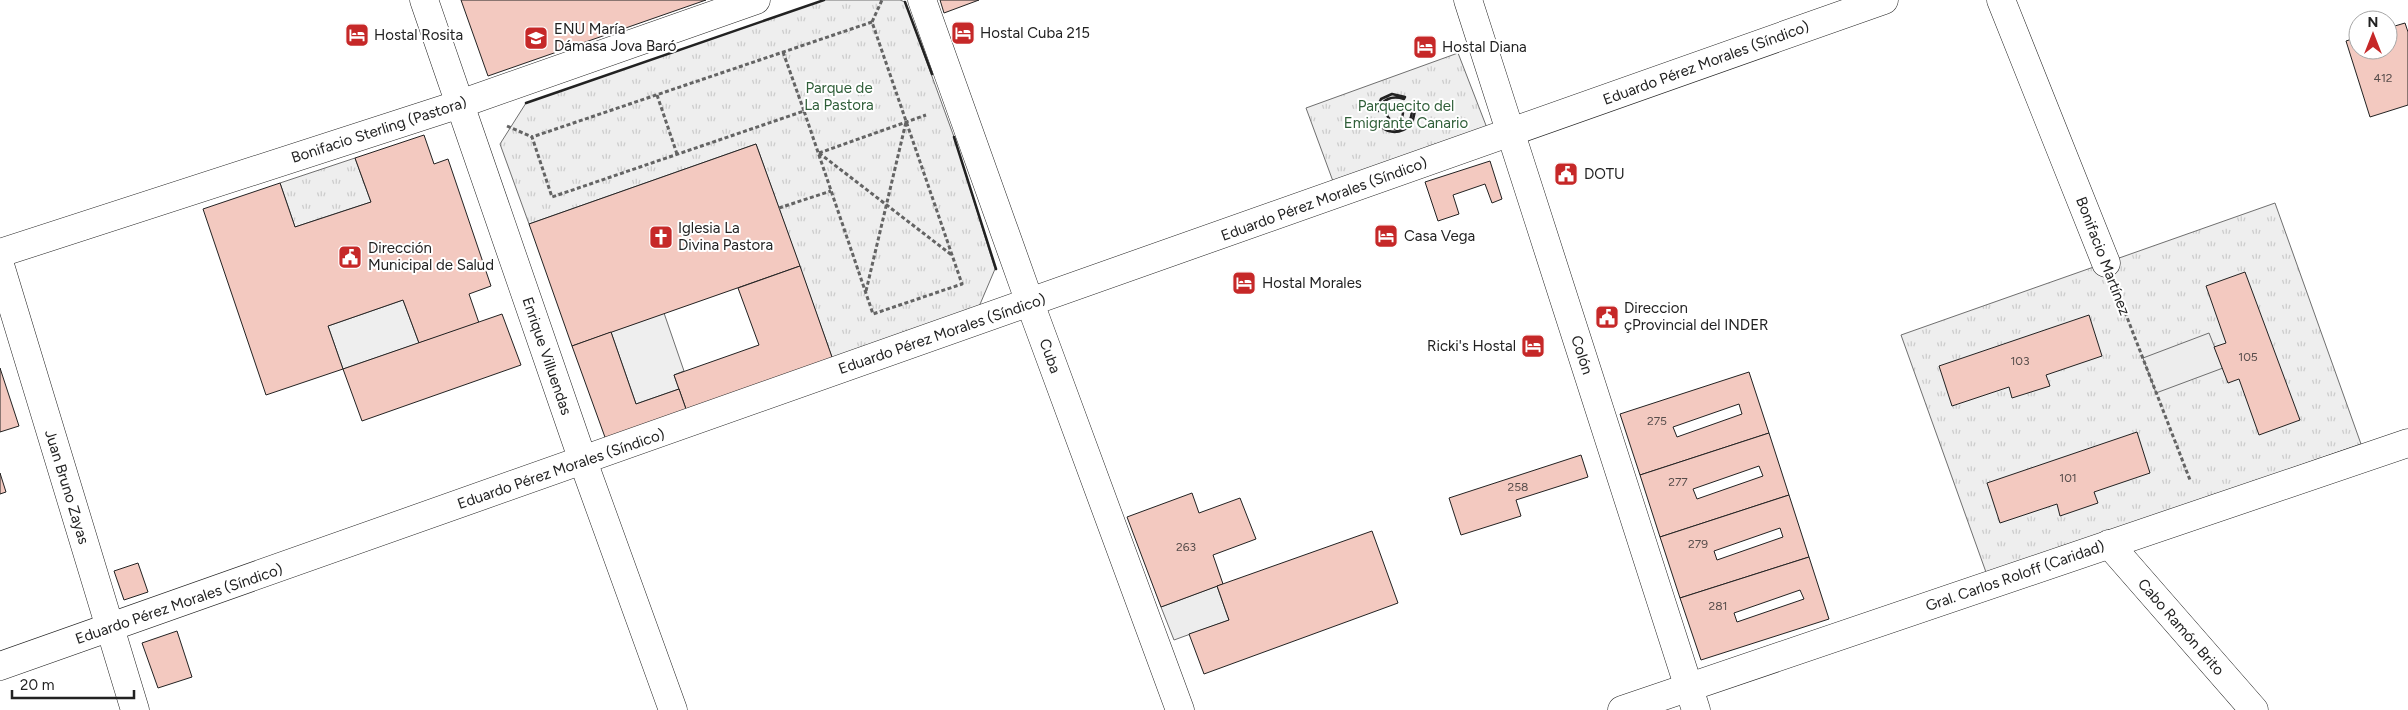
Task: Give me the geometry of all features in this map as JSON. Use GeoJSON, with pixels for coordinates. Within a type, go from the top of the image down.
{"type":"FeatureCollection","features":[{"type":"Feature","properties":{"kind":"street","name":"Enrique Villuendas"},"geometry":{"type":"LineString","coordinates":[[424,0],[583,461],[673,710]]}},
{"type":"Feature","properties":{"kind":"street","name":"Bonifacio Sterling (Pastora)"},"geometry":{"type":"LineString","coordinates":[[0,253],[460,104],[756,0]]}},
{"type":"Feature","properties":{"kind":"street","name":"Cuba"},"geometry":{"type":"LineString","coordinates":[[922,0],[1030,303],[1180,710]]}},
{"type":"Feature","properties":{"kind":"street","name":"Colón"},"geometry":{"type":"LineString","coordinates":[[1468,0],[1692,699]]}},
{"type":"Feature","properties":{"kind":"street","name":"Eduardo Pérez Morales (Síndico)"},"geometry":{"type":"LineString","coordinates":[[0,666],[1884,0]]}},
{"type":"Feature","properties":{"kind":"street","name":"Bonifacio Martínez"},"geometry":{"type":"LineString","coordinates":[[2001,0],[2106,263]]}},
{"type":"Feature","properties":{"kind":"street","name":"Juan Bruno Zayas"},"geometry":{"type":"LineString","coordinates":[[0,265],[135,710]]}},
{"type":"Feature","properties":{"kind":"street","name":"Gral. Carlos Roloff (Caridad)"},"geometry":{"type":"LineString","coordinates":[[1622,710],[1692,699],[2109,544],[2408,443]]}},
{"type":"Feature","properties":{"kind":"street","name":"Cabo Ramón Brito"},"geometry":{"type":"LineString","coordinates":[[2109,544],[2254,710]]}},
{"type":"Feature","properties":{"kind":"path"},"geometry":{"type":"LineString","coordinates":[[783,52],[873,314],[962,284],[872,22],[882,0]]}},
{"type":"Feature","properties":{"kind":"path"},"geometry":{"type":"LineString","coordinates":[[804,111],[552,196],[532,138],[872,22]]}},
{"type":"Feature","properties":{"kind":"path"},"geometry":{"type":"LineString","coordinates":[[656,95],[677,154]]}},
{"type":"Feature","properties":{"kind":"path"},"geometry":{"type":"LineString","coordinates":[[818,153],[906,122]]}},
{"type":"Feature","properties":{"kind":"path"},"geometry":{"type":"LineString","coordinates":[[866,292],[906,122]]}},
{"type":"Feature","properties":{"kind":"path"},"geometry":{"type":"LineString","coordinates":[[818,153],[953,256]]}},
{"type":"Feature","properties":{"kind":"path"},"geometry":{"type":"LineString","coordinates":[[779,208],[831,191]]}},
{"type":"Feature","properties":{"kind":"path","name":"Bonifacio Martínez"},"geometry":{"type":"LineString","coordinates":[[2106,263],[2202,513]]}},
{"type":"Feature","properties":{"kind":"green space","name":"Parque de La Pastora"},"geometry":{"type":"Polygon","coordinates":[[[824,0],[900,0],[905,2],[954,137],[995,269],[978,309],[833,360],[756,144],[529,224],[500,144],[526,103],[824,0]]]}},
{"type":"Feature","properties":{"kind":"green space","name":"Parquecito del Emigrante Canario"},"geometry":{"type":"Polygon","coordinates":[[[1458,53],[1487,128],[1334,184],[1306,108],[1458,53]]]}},
{"type":"Feature","properties":{"kind":"green space"},"geometry":{"type":"Polygon","coordinates":[[[355,158],[371,202],[295,227],[280,183],[355,158]]]}},
{"type":"Feature","properties":{"kind":"green space"},"geometry":{"type":"Polygon","coordinates":[[[2275,203],[2361,444],[1987,575],[1901,335],[2275,203]]]}},
{"type":"Feature","properties":{"kind":"green space"},"geometry":{"type":"Polygon","coordinates":[[[403,300],[419,343],[343,369],[328,326],[403,300]]]}},
{"type":"Feature","properties":{"kind":"green space"},"geometry":{"type":"Polygon","coordinates":[[[664,313],[684,371],[674,375],[679,389],[636,404],[611,332],[664,313]]]}},
{"type":"Feature","properties":{"kind":"shaded area"},"geometry":{"type":"Polygon","coordinates":[[[2209,333],[2223,368],[2156,393],[2143,358],[2209,333]]]}},
{"type":"Feature","properties":{"kind":"shaded area"},"geometry":{"type":"Polygon","coordinates":[[[1217,586],[1229,620],[1174,640],[1161,607],[1217,586]]]}},
{"type":"Feature","properties":{"kind":"building","name":"ENU María Dámasa Jova Baró"},"geometry":{"type":"Polygon","coordinates":[[[461,0],[706,0],[488,76],[461,0]]]}},
{"type":"Feature","properties":{"kind":"building"},"geometry":{"type":"Polygon","coordinates":[[[940,0],[979,0],[944,13],[940,0]]]}},
{"type":"Feature","properties":{"kind":"building"},"geometry":{"type":"Polygon","coordinates":[[[2405,23],[2408,32],[2408,105],[2370,117],[2352,60],[2398,60],[2398,25],[2405,23]]]}},
{"type":"Feature","properties":{"kind":"building","name":"Dirección Municipal de Salud"},"geometry":{"type":"Polygon","coordinates":[[[424,135],[434,164],[448,159],[491,286],[469,294],[479,323],[419,343],[403,300],[328,326],[343,369],[266,395],[203,209],[280,183],[295,227],[371,202],[355,158],[424,135]]]}},
{"type":"Feature","properties":{"kind":"building","name":"Iglesia La Divina Pastora"},"geometry":{"type":"Polygon","coordinates":[[[756,144],[800,266],[572,346],[529,224],[756,144]]]}},
{"type":"Feature","properties":{"kind":"building"},"geometry":{"type":"Polygon","coordinates":[[[1490,161],[1502,199],[1492,203],[1485,184],[1453,195],[1459,214],[1438,221],[1425,182],[1490,161]]]}},
{"type":"Feature","properties":{"kind":"building"},"geometry":{"type":"Polygon","coordinates":[[[800,266],[833,360],[687,412],[674,375],[759,345],[738,288],[800,266]]]}},
{"type":"Feature","properties":{"kind":"building"},"geometry":{"type":"Polygon","coordinates":[[[2245,272],[2300,420],[2259,435],[2239,379],[2228,383],[2214,347],[2226,343],[2206,286],[2245,272]]]}},
{"type":"Feature","properties":{"kind":"building"},"geometry":{"type":"Polygon","coordinates":[[[502,314],[521,365],[362,421],[343,369],[502,314]]]}},
{"type":"Feature","properties":{"kind":"building"},"geometry":{"type":"Polygon","coordinates":[[[2089,315],[2102,356],[2046,375],[2050,386],[2012,398],[2009,387],[1952,406],[1939,366],[2089,315]]]}},
{"type":"Feature","properties":{"kind":"building"},"geometry":{"type":"Polygon","coordinates":[[[611,332],[636,404],[679,389],[687,412],[606,440],[572,346],[611,332]]]}},
{"type":"Feature","properties":{"kind":"building"},"geometry":{"type":"Polygon","coordinates":[[[0,368],[19,426],[0,432],[0,368]]]}},
{"type":"Feature","properties":{"kind":"building"},"geometry":{"type":"Polygon","coordinates":[[[1749,372],[1769,433],[1640,475],[1620,414],[1749,372]],[[1739,404],[1673,427],[1677,437],[1742,414],[1739,404]]]}},
{"type":"Feature","properties":{"kind":"building"},"geometry":{"type":"Polygon","coordinates":[[[2137,432],[2150,473],[2094,492],[2098,503],[2060,516],[2057,504],[2000,523],[1987,483],[2137,432]]]}},
{"type":"Feature","properties":{"kind":"building"},"geometry":{"type":"Polygon","coordinates":[[[1769,433],[1789,495],[1660,537],[1640,475],[1769,433]],[[1759,466],[1693,489],[1697,499],[1763,476],[1759,466]]]}},
{"type":"Feature","properties":{"kind":"building"},"geometry":{"type":"Polygon","coordinates":[[[1581,455],[1588,477],[1516,500],[1521,516],[1461,535],[1449,498],[1581,455]]]}},
{"type":"Feature","properties":{"kind":"building"},"geometry":{"type":"Polygon","coordinates":[[[0,473],[6,492],[0,494],[0,473]]]}},
{"type":"Feature","properties":{"kind":"building"},"geometry":{"type":"Polygon","coordinates":[[[1192,493],[1199,513],[1240,498],[1256,539],[1213,555],[1223,584],[1161,607],[1127,517],[1192,493]]]}},
{"type":"Feature","properties":{"kind":"building"},"geometry":{"type":"Polygon","coordinates":[[[1789,495],[1809,557],[1680,598],[1660,537],[1789,495]],[[1780,528],[1714,551],[1717,560],[1783,537],[1780,528]]]}},
{"type":"Feature","properties":{"kind":"building"},"geometry":{"type":"Polygon","coordinates":[[[1372,531],[1398,603],[1204,674],[1189,634],[1229,620],[1217,586],[1372,531]]]}},
{"type":"Feature","properties":{"kind":"building"},"geometry":{"type":"Polygon","coordinates":[[[1809,557],[1829,619],[1701,660],[1680,598],[1809,557]],[[1800,590],[1734,613],[1737,622],[1804,599],[1800,590]]]}},
{"type":"Feature","properties":{"kind":"building"},"geometry":{"type":"Polygon","coordinates":[[[138,563],[148,592],[124,600],[114,571],[138,563]]]}},
{"type":"Feature","properties":{"kind":"building"},"geometry":{"type":"Polygon","coordinates":[[[177,631],[192,677],[158,688],[142,643],[177,631]]]}},
{"type":"Feature","properties":{"kind":"wall"},"geometry":{"type":"LineString","coordinates":[[526,103],[824,0]]}},
{"type":"Feature","properties":{"kind":"wall"},"geometry":{"type":"LineString","coordinates":[[905,2],[932,74]]}},
{"type":"Feature","properties":{"kind":"wall"},"geometry":{"type":"LineString","coordinates":[[1392,94],[1405,97],[1404,99],[1388,99],[1378,111],[1376,110],[1381,99],[1392,94]]}},
{"type":"Feature","properties":{"kind":"wall"},"geometry":{"type":"LineString","coordinates":[[1395,105],[1403,113],[1395,121],[1387,113],[1395,105]]}},
{"type":"Feature","properties":{"kind":"wall"},"geometry":{"type":"LineString","coordinates":[[1415,111],[1412,124],[1404,129],[1393,132],[1381,127],[1382,125],[1393,129],[1402,128],[1406,126],[1412,112],[1415,111]]}},
{"type":"Feature","properties":{"kind":"wall"},"geometry":{"type":"LineString","coordinates":[[954,137],[996,269]]}},
{"type":"Feature","properties":{"kind":"place","name":"Hostal Cuba 215"},"geometry":{"type":"Point","coordinates":[963,33]}},
{"type":"Feature","properties":{"kind":"place","name":"Hostal Rosita"},"geometry":{"type":"Point","coordinates":[357,35]}},
{"type":"Feature","properties":{"kind":"place","name":"ENU María Dámasa Jova Baró"},"geometry":{"type":"Point","coordinates":[536,38]}},
{"type":"Feature","properties":{"kind":"place","name":"Hostal Diana"},"geometry":{"type":"Point","coordinates":[1425,47]}},
{"type":"Feature","properties":{"kind":"place","name":"DOTU"},"geometry":{"type":"Point","coordinates":[1566,174]}},
{"type":"Feature","properties":{"kind":"place","name":"Casa Vega"},"geometry":{"type":"Point","coordinates":[1386,236]}},
{"type":"Feature","properties":{"kind":"place","name":"Iglesia La Divina Pastora"},"geometry":{"type":"Point","coordinates":[661,237]}},
{"type":"Feature","properties":{"kind":"place","name":"Dirección Municipal de Salud"},"geometry":{"type":"Point","coordinates":[350,257]}},
{"type":"Feature","properties":{"kind":"place","name":"Hostal Morales"},"geometry":{"type":"Point","coordinates":[1244,283]}},
{"type":"Feature","properties":{"kind":"place","name":"Direccion çProvincial del INDER"},"geometry":{"type":"Point","coordinates":[1607,317]}},
{"type":"Feature","properties":{"kind":"place","name":"Ricki's Hostal"},"geometry":{"type":"Point","coordinates":[1533,346]}}]}
